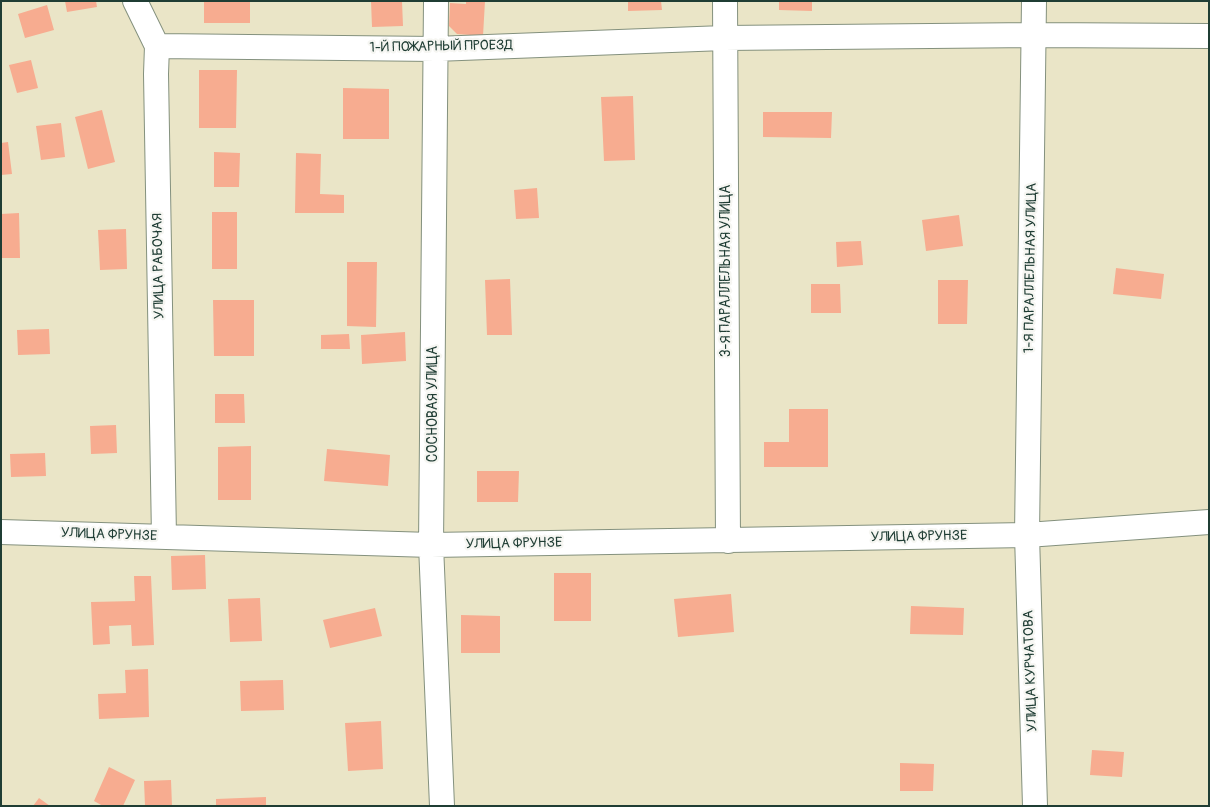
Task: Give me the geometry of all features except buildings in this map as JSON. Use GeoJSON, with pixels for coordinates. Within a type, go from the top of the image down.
{"type":"FeatureCollection","features":[{"type":"Feature","properties":{"kind":"street","name":"УЛИЦА РАБОЧАЯ"},"geometry":{"type":"LineString","coordinates":[[135,1],[157,46],[156,93],[164,536]]}},
{"type":"Feature","properties":{"kind":"street","name":"СОСНОВАЯ УЛИЦА"},"geometry":{"type":"LineString","coordinates":[[436,1],[432,545],[442,806]]}},
{"type":"Feature","properties":{"kind":"street","name":"3-Я ПАРАЛЛЕЛЬНАЯ УЛИЦА"},"geometry":{"type":"LineString","coordinates":[[725,1],[728,541]]}},
{"type":"Feature","properties":{"kind":"street","name":"1-Я ПАРАЛЛЕЛЬНАЯ УЛИЦА"},"geometry":{"type":"LineString","coordinates":[[1027,535],[1034,1]]}},
{"type":"Feature","properties":{"kind":"street","name":"1-Й ПОЖАРНЫЙ ПРОЕЗД"},"geometry":{"type":"LineString","coordinates":[[157,46],[435,49],[724,38],[1034,35],[1209,36]]}},
{"type":"Feature","properties":{"kind":"street","name":"УЛИЦА ФРУНЗЕ"},"geometry":{"type":"LineString","coordinates":[[1,532],[432,545],[1027,535],[1209,522]]}},
{"type":"Feature","properties":{"kind":"street","name":"УЛИЦА КУРЧАТОВА"},"geometry":{"type":"LineString","coordinates":[[1027,535],[1035,806]]}}]}
